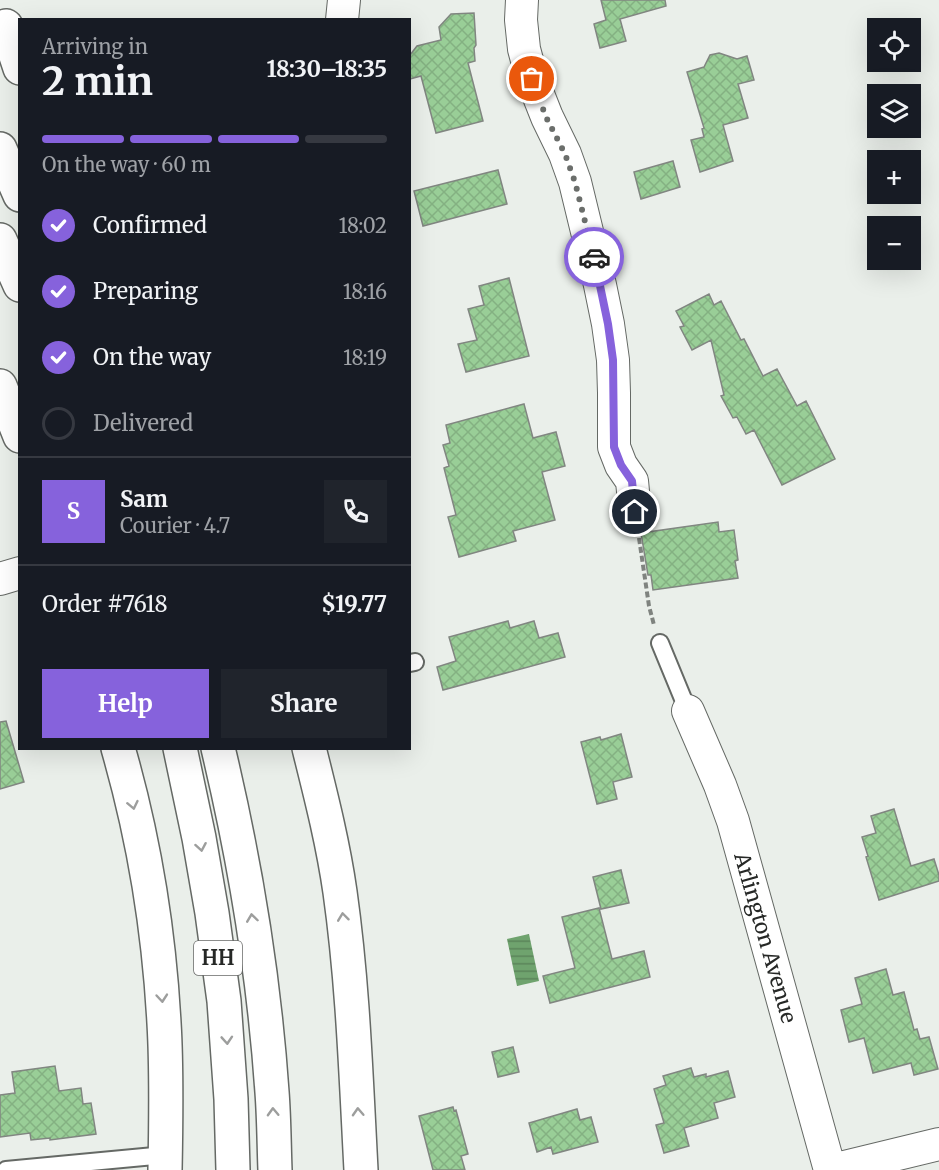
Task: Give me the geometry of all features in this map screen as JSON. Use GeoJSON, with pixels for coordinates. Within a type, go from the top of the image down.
{"type":"FeatureCollection","features":[{"type":"Feature","properties":{"kind":"main road"},"geometry":{"type":"LineString","coordinates":[[9,31],[18,61]]}},
{"type":"Feature","properties":{"kind":"main road"},"geometry":{"type":"LineString","coordinates":[[0,149],[18,190]]}},
{"type":"Feature","properties":{"kind":"main road"},"geometry":{"type":"LineString","coordinates":[[0,240],[18,280]]}},
{"type":"Feature","properties":{"kind":"main road"},"geometry":{"type":"LineString","coordinates":[[0,386],[18,431]]}},
{"type":"Feature","properties":{"kind":"main road"},"geometry":{"type":"LineString","coordinates":[[119,750],[148,874],[158,951],[164,1023],[165,1162]]}},
{"type":"Feature","properties":{"kind":"main road","name":"HH"},"geometry":{"type":"LineString","coordinates":[[180,750],[212,912],[224,1001],[233,1170]]}},
{"type":"Feature","properties":{"kind":"main road","name":"HH"},"geometry":{"type":"LineString","coordinates":[[218,750],[249,894],[262,988],[273,1093],[275,1170]]}},
{"type":"Feature","properties":{"kind":"main road"},"geometry":{"type":"LineString","coordinates":[[309,750],[332,842],[348,957],[361,1170]]}},
{"type":"Feature","properties":{"kind":"street"},"geometry":{"type":"LineString","coordinates":[[342,18],[344,0]]}},
{"type":"Feature","properties":{"kind":"street"},"geometry":{"type":"LineString","coordinates":[[522,0],[521,20],[524,49],[546,117],[565,154],[575,182],[600,285],[613,360],[614,447],[621,465],[632,481],[635,512]]}},
{"type":"Feature","properties":{"kind":"street"},"geometry":{"type":"LineString","coordinates":[[0,579],[18,574]]}},
{"type":"Feature","properties":{"kind":"street","name":"Arlington Avenue"},"geometry":{"type":"LineString","coordinates":[[688,711],[733,821],[831,1170]]}},
{"type":"Feature","properties":{"kind":"street"},"geometry":{"type":"LineString","coordinates":[[831,1170],[939,1144]]}},
{"type":"Feature","properties":{"kind":"lane"},"geometry":{"type":"LineString","coordinates":[[660,643],[688,711]]}},
{"type":"Feature","properties":{"kind":"lane"},"geometry":{"type":"LineString","coordinates":[[6,1170],[165,1162]]}},
{"type":"Feature","properties":{"kind":"path"},"geometry":{"type":"LineString","coordinates":[[635,512],[649,606],[660,643]]}},
{"type":"Feature","properties":{"kind":"shaded area"},"geometry":{"type":"Polygon","coordinates":[[[529,934],[539,981],[517,986],[507,939],[529,934]]]}},
{"type":"Feature","properties":{"kind":"building"},"geometry":{"type":"Polygon","coordinates":[[[601,0],[665,0],[666,6],[620,19],[626,41],[600,48],[594,24],[606,20],[601,0]]]}},
{"type":"Feature","properties":{"kind":"building"},"geometry":{"type":"Polygon","coordinates":[[[474,13],[475,61],[468,63],[483,121],[436,133],[421,76],[411,79],[411,54],[417,46],[441,40],[439,27],[451,14],[474,13]]]}},
{"type":"Feature","properties":{"kind":"building"},"geometry":{"type":"Polygon","coordinates":[[[719,53],[737,59],[747,56],[754,80],[738,84],[748,118],[723,125],[733,161],[700,172],[691,140],[704,137],[702,129],[704,128],[687,72],[704,67],[710,55],[719,53]]]}},
{"type":"Feature","properties":{"kind":"building"},"geometry":{"type":"Polygon","coordinates":[[[673,161],[680,187],[641,199],[634,172],[673,161]]]}},
{"type":"Feature","properties":{"kind":"building"},"geometry":{"type":"Polygon","coordinates":[[[498,170],[507,204],[423,226],[414,191],[498,170]]]}},
{"type":"Feature","properties":{"kind":"building"},"geometry":{"type":"Polygon","coordinates":[[[509,278],[529,356],[466,372],[458,344],[477,340],[468,309],[484,305],[479,286],[509,278]]]}},
{"type":"Feature","properties":{"kind":"building"},"geometry":{"type":"Polygon","coordinates":[[[709,294],[714,305],[721,301],[763,376],[777,369],[797,406],[806,401],[835,459],[782,485],[754,430],[746,434],[737,417],[733,418],[721,396],[724,395],[711,340],[692,350],[680,327],[684,326],[676,311],[709,294]]]}},
{"type":"Feature","properties":{"kind":"building"},"geometry":{"type":"Polygon","coordinates":[[[524,404],[533,438],[556,432],[565,466],[542,472],[555,520],[513,531],[516,541],[459,557],[448,517],[456,515],[444,468],[449,466],[443,445],[450,443],[446,425],[524,404]]]}},
{"type":"Feature","properties":{"kind":"building"},"geometry":{"type":"Polygon","coordinates":[[[718,522],[719,532],[734,530],[738,578],[653,590],[651,575],[648,575],[641,533],[718,522]]]}},
{"type":"Feature","properties":{"kind":"building"},"geometry":{"type":"Polygon","coordinates":[[[508,621],[510,628],[534,621],[539,638],[558,633],[565,657],[443,690],[437,667],[456,661],[449,637],[508,621]]]}},
{"type":"Feature","properties":{"kind":"building"},"geometry":{"type":"Polygon","coordinates":[[[6,721],[24,782],[0,789],[0,722],[6,721]]]}},
{"type":"Feature","properties":{"kind":"building"},"geometry":{"type":"Polygon","coordinates":[[[621,734],[632,777],[613,782],[617,799],[597,804],[581,742],[600,737],[601,740],[621,734]]]}},
{"type":"Feature","properties":{"kind":"building"},"geometry":{"type":"Polygon","coordinates":[[[894,809],[911,866],[934,859],[939,881],[879,900],[862,837],[876,833],[871,816],[894,809]]]}},
{"type":"Feature","properties":{"kind":"building"},"geometry":{"type":"Polygon","coordinates":[[[621,870],[629,903],[601,909],[593,877],[621,870]]]}},
{"type":"Feature","properties":{"kind":"building"},"geometry":{"type":"Polygon","coordinates":[[[599,908],[612,959],[644,951],[650,977],[550,1003],[543,976],[575,968],[562,917],[599,908]]]}},
{"type":"Feature","properties":{"kind":"building"},"geometry":{"type":"Polygon","coordinates":[[[886,969],[893,995],[904,992],[914,1030],[917,1029],[920,1039],[929,1037],[938,1069],[914,1075],[911,1063],[873,1073],[864,1038],[849,1042],[841,1010],[862,1004],[855,978],[886,969]]]}},
{"type":"Feature","properties":{"kind":"building"},"geometry":{"type":"Polygon","coordinates":[[[513,1047],[519,1072],[498,1077],[492,1052],[513,1047]]]}},
{"type":"Feature","properties":{"kind":"building"},"geometry":{"type":"Polygon","coordinates":[[[55,1066],[59,1091],[81,1088],[83,1104],[91,1103],[96,1134],[50,1140],[50,1138],[31,1140],[30,1133],[0,1137],[0,1095],[15,1093],[12,1072],[55,1066]]]}},
{"type":"Feature","properties":{"kind":"building"},"geometry":{"type":"Polygon","coordinates":[[[691,1068],[694,1077],[706,1074],[706,1077],[728,1071],[735,1097],[714,1103],[718,1118],[684,1128],[689,1146],[664,1153],[656,1125],[664,1123],[654,1089],[666,1085],[663,1076],[691,1068]]]}},
{"type":"Feature","properties":{"kind":"building"},"geometry":{"type":"Polygon","coordinates":[[[453,1107],[454,1111],[456,1110],[468,1154],[461,1156],[465,1170],[433,1170],[419,1116],[453,1107]]]}},
{"type":"Feature","properties":{"kind":"building"},"geometry":{"type":"Polygon","coordinates":[[[577,1109],[580,1120],[591,1117],[598,1142],[553,1154],[551,1147],[537,1152],[529,1123],[577,1109]]]}},
{"type":"Feature","properties":{"kind":"way so far"},"geometry":{"type":"LineString","coordinates":[[532,79],[575,182],[594,257]]}},
{"type":"Feature","properties":{"kind":"route"},"geometry":{"type":"LineString","coordinates":[[594,257],[613,360],[614,447],[621,465],[632,481],[635,512]]}}]}
